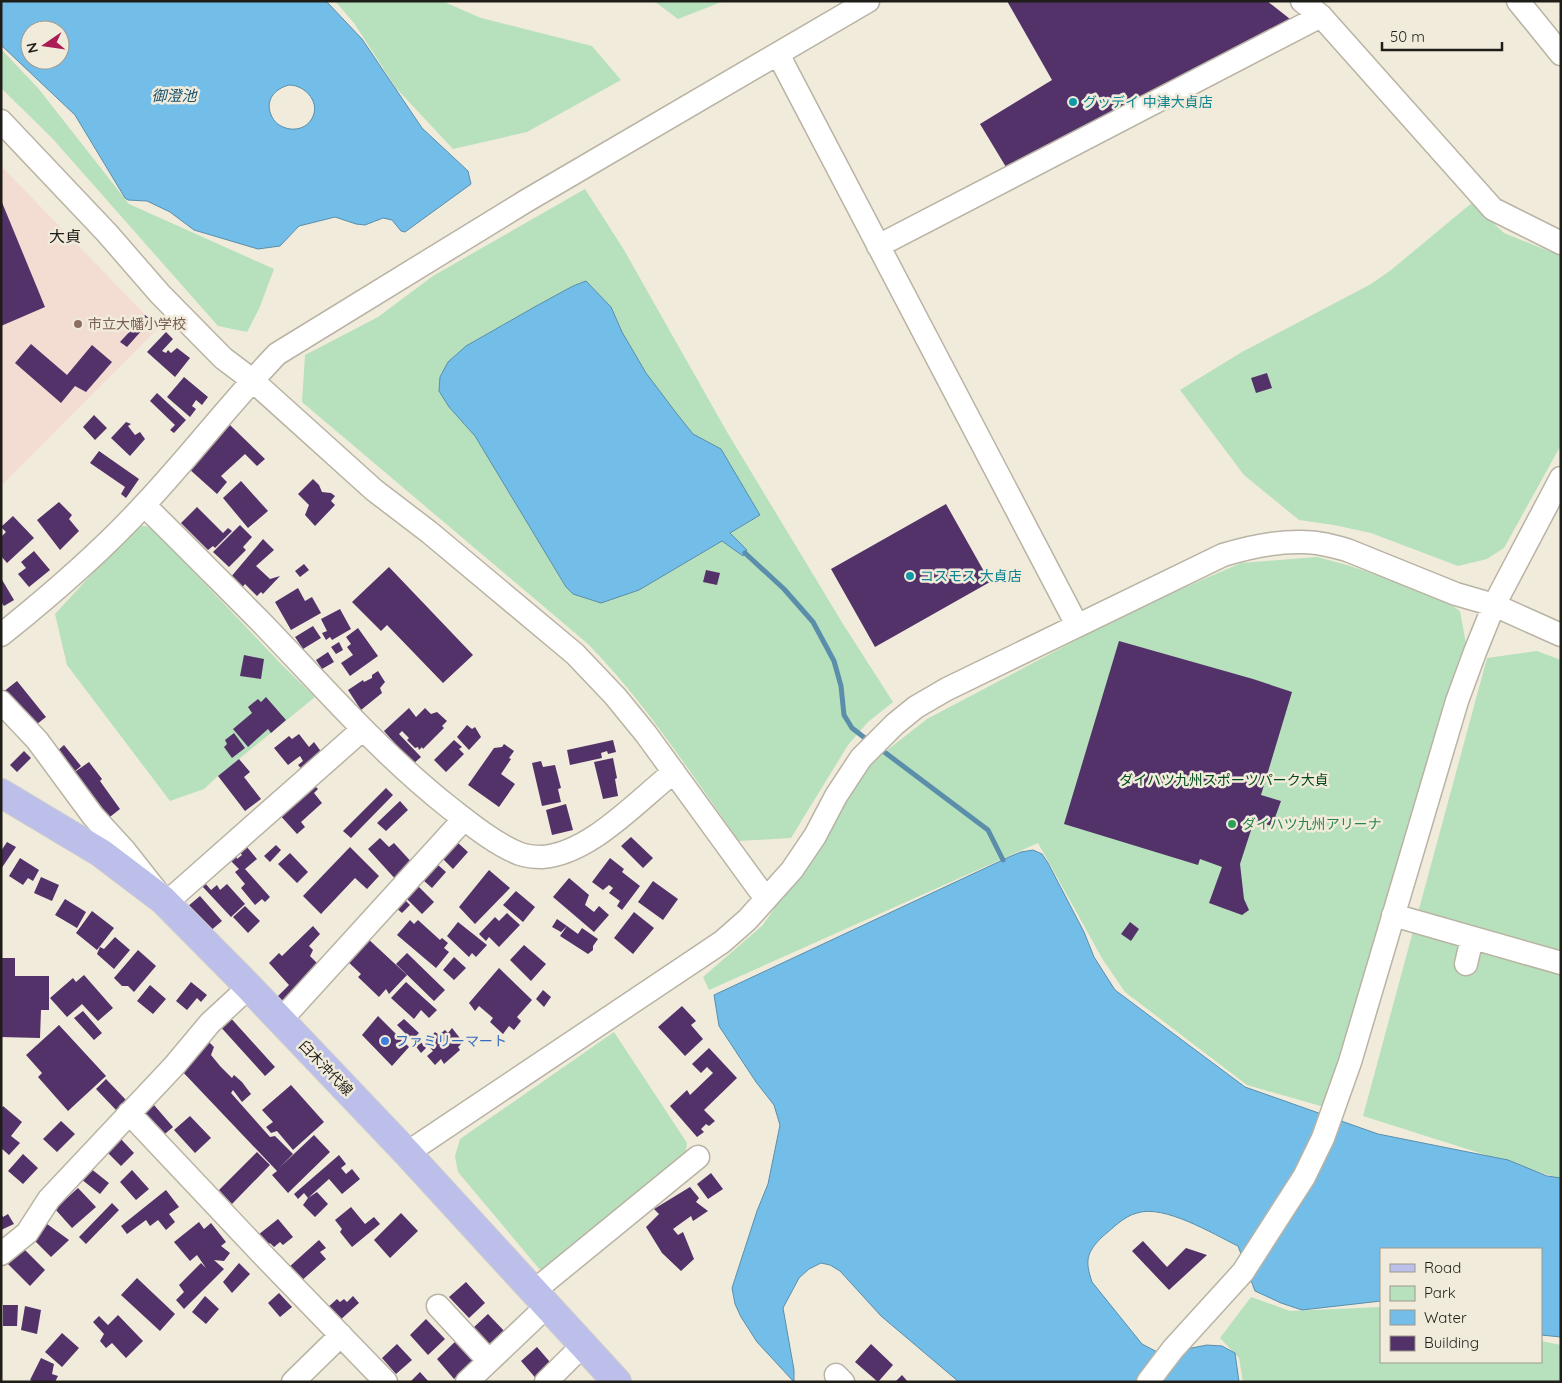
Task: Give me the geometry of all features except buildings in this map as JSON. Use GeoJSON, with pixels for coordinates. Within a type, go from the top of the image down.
{"type":"FeatureCollection","features":[{"type":"Feature","properties":{"kind":"main road","name":"臼木沖代線"},"geometry":{"type":"LineString","coordinates":[[1,793],[101,853],[166,903],[407,1152],[617,1382]]}},
{"type":"Feature","properties":{"kind":"street"},"geometry":{"type":"LineString","coordinates":[[1,635],[68,577],[144,505],[252,380],[277,354],[526,201],[868,1]]}},
{"type":"Feature","properties":{"kind":"street"},"geometry":{"type":"LineString","coordinates":[[1302,1],[1321,16],[1493,209],[1561,243]]}},
{"type":"Feature","properties":{"kind":"street"},"geometry":{"type":"LineString","coordinates":[[1518,1],[1561,54]]}},
{"type":"Feature","properties":{"kind":"street"},"geometry":{"type":"LineString","coordinates":[[878,246],[1321,16]]}},
{"type":"Feature","properties":{"kind":"street"},"geometry":{"type":"LineString","coordinates":[[778,54],[1077,625]]}},
{"type":"Feature","properties":{"kind":"street"},"geometry":{"type":"LineString","coordinates":[[1,121],[107,233],[160,294],[223,358],[252,380],[374,490],[436,538],[575,654],[615,696],[674,772],[766,899]]}},
{"type":"Feature","properties":{"kind":"street"},"geometry":{"type":"LineString","coordinates":[[1148,1382],[1173,1349],[1243,1272],[1304,1177],[1323,1138],[1350,1062],[1457,701],[1494,606],[1558,492]]}},
{"type":"Feature","properties":{"kind":"street"},"geometry":{"type":"LineString","coordinates":[[144,505],[363,729],[418,781],[464,819],[503,845],[522,854],[542,857],[558,854],[580,845],[622,817],[674,772]]}},
{"type":"Feature","properties":{"kind":"street"},"geometry":{"type":"LineString","coordinates":[[407,1152],[722,942],[747,920],[792,870],[815,836],[861,758],[895,724],[916,707],[948,689],[1077,625],[1223,555],[1253,546],[1305,542],[1328,545],[1347,550],[1456,594],[1494,606],[1561,635]]}},
{"type":"Feature","properties":{"kind":"street"},"geometry":{"type":"LineString","coordinates":[[1,702],[36,740],[93,816],[125,851],[166,903],[363,729]]}},
{"type":"Feature","properties":{"kind":"street"},"geometry":{"type":"LineString","coordinates":[[281,1020],[464,819]]}},
{"type":"Feature","properties":{"kind":"street"},"geometry":{"type":"LineString","coordinates":[[1393,915],[1561,963]]}},
{"type":"Feature","properties":{"kind":"street"},"geometry":{"type":"LineString","coordinates":[[1466,964],[1472,938]]}},
{"type":"Feature","properties":{"kind":"street"},"geometry":{"type":"LineString","coordinates":[[1,1254],[27,1233],[49,1200],[174,1066],[210,1024],[249,987]]}},
{"type":"Feature","properties":{"kind":"street"},"geometry":{"type":"LineString","coordinates":[[129,1113],[386,1382]]}},
{"type":"Feature","properties":{"kind":"street"},"geometry":{"type":"LineString","coordinates":[[467,1382],[489,1361],[541,1298],[698,1157]]}},
{"type":"Feature","properties":{"kind":"street"},"geometry":{"type":"LineString","coordinates":[[438,1306],[489,1361]]}},
{"type":"Feature","properties":{"kind":"street"},"geometry":{"type":"LineString","coordinates":[[294,1382],[341,1335]]}},
{"type":"Feature","properties":{"kind":"street"},"geometry":{"type":"LineString","coordinates":[[546,1382],[583,1345]]}},
{"type":"Feature","properties":{"kind":"shaded area","name":"市立大幡小学校"},"geometry":{"type":"Polygon","coordinates":[[[1,166],[158,328],[1,486],[1,166]]]}},
{"type":"Feature","properties":{"kind":"green space"},"geometry":{"type":"Polygon","coordinates":[[[335,1],[442,1],[481,18],[592,46],[621,80],[527,132],[453,149],[396,88],[354,23],[335,1]]]}},
{"type":"Feature","properties":{"kind":"green space"},"geometry":{"type":"Polygon","coordinates":[[[654,1],[724,1],[678,19],[654,1]]]}},
{"type":"Feature","properties":{"kind":"green space"},"geometry":{"type":"Polygon","coordinates":[[[1,49],[38,88],[129,204],[274,269],[259,309],[247,332],[218,326],[52,138],[1,88],[1,49]]]}},
{"type":"Feature","properties":{"kind":"green space"},"geometry":{"type":"Polygon","coordinates":[[[585,189],[624,250],[727,432],[843,624],[893,702],[868,722],[848,745],[791,838],[739,841],[649,715],[588,644],[302,402],[305,355],[378,317],[433,276],[585,189]]]}},
{"type":"Feature","properties":{"kind":"green space"},"geometry":{"type":"Polygon","coordinates":[[[1473,202],[1504,233],[1561,256],[1561,445],[1504,548],[1487,559],[1458,566],[1371,533],[1299,520],[1244,475],[1180,390],[1242,352],[1371,284],[1391,270],[1473,202]]]}},
{"type":"Feature","properties":{"kind":"green space"},"geometry":{"type":"Polygon","coordinates":[[[137,525],[151,527],[282,665],[315,697],[204,789],[170,801],[67,665],[55,614],[137,525]]]}},
{"type":"Feature","properties":{"kind":"green space","name":"ダイハツ九州スポーツパーク大貞"},"geometry":{"type":"Polygon","coordinates":[[[1317,557],[1347,565],[1436,595],[1460,611],[1467,649],[1324,1107],[1247,1085],[1125,992],[1103,960],[1038,843],[709,990],[703,977],[763,925],[872,762],[927,719],[1135,609],[1241,563],[1317,557]]]}},
{"type":"Feature","properties":{"kind":"green space"},"geometry":{"type":"Polygon","coordinates":[[[1537,651],[1561,660],[1561,1179],[1363,1116],[1487,658],[1537,651]]]}},
{"type":"Feature","properties":{"kind":"green space"},"geometry":{"type":"Polygon","coordinates":[[[614,1032],[687,1143],[685,1157],[541,1271],[458,1172],[455,1156],[460,1139],[614,1032]]]}},
{"type":"Feature","properties":{"kind":"green space"},"geometry":{"type":"Polygon","coordinates":[[[1251,1297],[1290,1311],[1380,1307],[1380,1363],[1542,1363],[1542,1341],[1561,1345],[1561,1382],[1243,1382],[1239,1358],[1220,1338],[1251,1297]]]}},
{"type":"Feature","properties":{"kind":"water","name":"御澄池"},"geometry":{"type":"Polygon","coordinates":[[[1,1],[326,1],[362,39],[422,128],[468,171],[471,184],[405,232],[401,231],[392,220],[383,218],[365,225],[335,217],[299,226],[280,246],[258,249],[194,230],[170,212],[147,201],[128,200],[125,198],[75,115],[27,70],[70,70],[70,20],[20,20],[20,63],[1,45],[1,1]],[[289,85],[279,89],[272,96],[269,106],[275,122],[291,129],[297,129],[307,124],[314,114],[315,108],[310,96],[301,88],[289,85]]]}},
{"type":"Feature","properties":{"kind":"water"},"geometry":{"type":"Polygon","coordinates":[[[586,281],[611,307],[622,332],[646,373],[693,434],[721,449],[760,515],[730,533],[747,550],[743,556],[722,541],[639,590],[601,603],[573,594],[566,587],[475,436],[449,407],[439,391],[440,377],[448,362],[466,346],[573,286],[586,281]]]}},
{"type":"Feature","properties":{"kind":"water"},"geometry":{"type":"Polygon","coordinates":[[[1033,850],[1042,854],[1084,932],[1094,957],[1115,990],[1245,1087],[1378,1134],[1508,1160],[1547,1176],[1561,1178],[1561,1337],[1542,1335],[1542,1248],[1380,1248],[1380,1301],[1302,1310],[1255,1291],[1238,1246],[1174,1216],[1148,1211],[1127,1217],[1102,1237],[1093,1248],[1088,1258],[1088,1268],[1092,1282],[1142,1344],[1161,1354],[1207,1345],[1222,1346],[1235,1353],[1239,1382],[959,1382],[881,1316],[840,1271],[830,1265],[821,1263],[809,1269],[799,1278],[783,1308],[794,1370],[794,1382],[757,1342],[735,1304],[732,1288],[757,1211],[768,1184],[780,1125],[774,1105],[756,1082],[719,1026],[714,995],[1021,852],[1033,850]]]}},
{"type":"Feature","properties":{"kind":"waterway"},"geometry":{"type":"LineString","coordinates":[[745,553],[784,589],[813,622],[834,661],[841,686],[844,715],[852,728],[870,742]]}},
{"type":"Feature","properties":{"kind":"waterway"},"geometry":{"type":"LineString","coordinates":[[879,748],[988,830],[1003,860]]}},
{"type":"Feature","properties":{"kind":"place","name":"グッデイ 中津大貞店"},"geometry":{"type":"Point","coordinates":[1073,102]}},
{"type":"Feature","properties":{"kind":"place","name":"市立大幡小学校"},"geometry":{"type":"Point","coordinates":[78,324]}},
{"type":"Feature","properties":{"kind":"place","name":"コスモス 大貞店"},"geometry":{"type":"Point","coordinates":[910,576]}},
{"type":"Feature","properties":{"kind":"place","name":"ダイハツ九州アリーナ"},"geometry":{"type":"Point","coordinates":[1232,824]}},
{"type":"Feature","properties":{"kind":"place","name":"ファミリーマート"},"geometry":{"type":"Point","coordinates":[385,1041]}},
{"type":"Feature","properties":{"kind":"district","name":"大貞"},"geometry":{"type":"Point","coordinates":[65,236]}}]}
